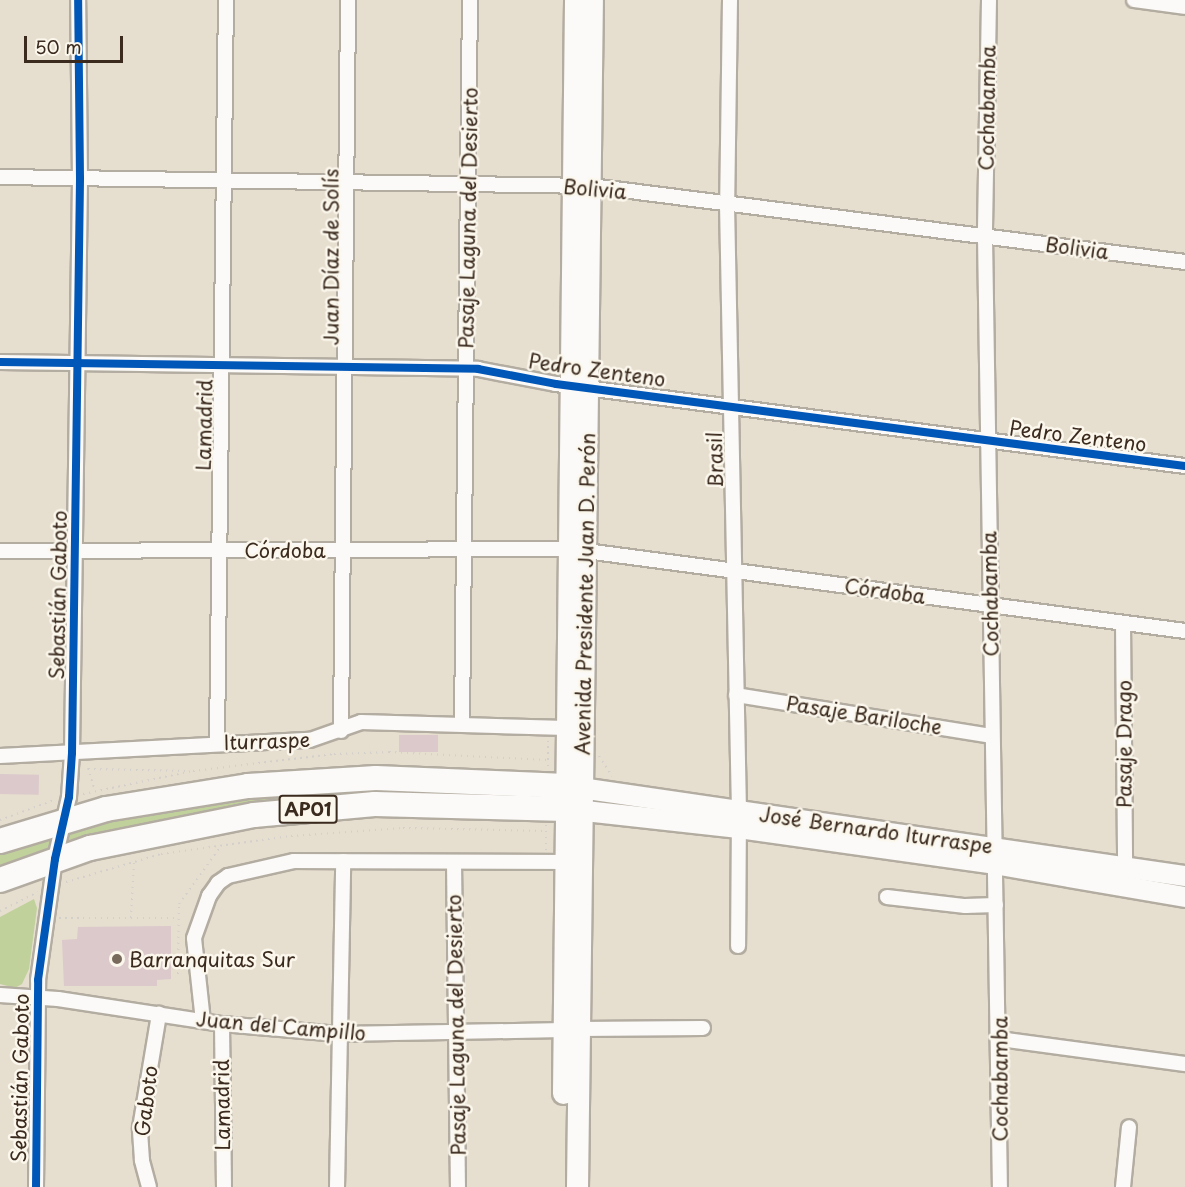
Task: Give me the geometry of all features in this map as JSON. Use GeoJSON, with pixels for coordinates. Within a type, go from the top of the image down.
{"type":"FeatureCollection","features":[{"type":"Feature","properties":{"kind":"highway","name":"AP01"},"geometry":{"type":"LineString","coordinates":[[0,841],[65,820],[182,796],[318,780],[441,779],[565,797]]}},
{"type":"Feature","properties":{"kind":"highway","name":"AP01"},"geometry":{"type":"LineString","coordinates":[[0,880],[55,859],[199,823],[313,808],[565,797]]}},
{"type":"Feature","properties":{"kind":"main road","name":"Avenida Presidente Juan D. Perón"},"geometry":{"type":"LineString","coordinates":[[563,1187],[572,1029],[556,862],[565,797],[582,753],[578,550],[581,186],[575,0]]}},
{"type":"Feature","properties":{"kind":"main road","name":"Avenida Presidente Juan D. Perón"},"geometry":{"type":"LineString","coordinates":[[581,186],[592,0]]}},
{"type":"Feature","properties":{"kind":"main road","name":"Avenida Presidente Juan D. Perón"},"geometry":{"type":"LineString","coordinates":[[577,1187],[565,797],[558,729],[578,550]]}},
{"type":"Feature","properties":{"kind":"main road","name":"José Bernardo Iturraspe"},"geometry":{"type":"LineString","coordinates":[[565,797],[611,791],[739,820]]}},
{"type":"Feature","properties":{"kind":"main road","name":"José Bernardo Iturraspe"},"geometry":{"type":"LineString","coordinates":[[565,797],[994,855],[1125,865],[1185,876]]}},
{"type":"Feature","properties":{"kind":"main road","name":"José Bernardo Iturraspe"},"geometry":{"type":"LineString","coordinates":[[994,855],[1185,897]]}},
{"type":"Feature","properties":{"kind":"street","name":"Sebastián Gaboto"},"geometry":{"type":"LineString","coordinates":[[36,1187],[37,1000],[50,886],[65,820],[72,753],[80,178],[78,0]]}},
{"type":"Feature","properties":{"kind":"street","name":"Lamadrid"},"geometry":{"type":"LineString","coordinates":[[217,742],[225,0]]}},
{"type":"Feature","properties":{"kind":"street","name":"Juan Díaz de Solís"},"geometry":{"type":"LineString","coordinates":[[341,731],[347,365],[348,0]]}},
{"type":"Feature","properties":{"kind":"street","name":"Pasaje Laguna del Desierto"},"geometry":{"type":"LineString","coordinates":[[462,723],[470,183],[470,0]]}},
{"type":"Feature","properties":{"kind":"street","name":"Brasil"},"geometry":{"type":"LineString","coordinates":[[730,0],[727,204],[739,820],[738,946]]}},
{"type":"Feature","properties":{"kind":"street","name":"Cochabamba"},"geometry":{"type":"LineString","coordinates":[[989,0],[985,237],[994,855],[1000,1039],[1000,1187]]}},
{"type":"Feature","properties":{"kind":"street"},"geometry":{"type":"LineString","coordinates":[[1134,0],[1185,7]]}},
{"type":"Feature","properties":{"kind":"street","name":"Bolivia"},"geometry":{"type":"LineString","coordinates":[[0,177],[222,178],[581,186],[1185,262]]}},
{"type":"Feature","properties":{"kind":"street","name":"Pedro Zenteno"},"geometry":{"type":"LineString","coordinates":[[0,362],[466,368],[579,386],[731,404],[988,441],[1185,466]]}},
{"type":"Feature","properties":{"kind":"street","name":"Córdoba"},"geometry":{"type":"LineString","coordinates":[[0,551],[464,552],[578,550],[1185,631]]}},
{"type":"Feature","properties":{"kind":"street","name":"Pasaje Drago"},"geometry":{"type":"LineString","coordinates":[[1124,623],[1125,865]]}},
{"type":"Feature","properties":{"kind":"street","name":"Pasaje Bariloche"},"geometry":{"type":"LineString","coordinates":[[736,695],[992,735]]}},
{"type":"Feature","properties":{"kind":"street","name":"Iturraspe"},"geometry":{"type":"LineString","coordinates":[[0,756],[217,742],[310,740],[341,731],[361,722],[462,723],[558,729]]}},
{"type":"Feature","properties":{"kind":"street"},"geometry":{"type":"LineString","coordinates":[[203,1021],[194,950],[197,927],[218,883],[244,870],[294,861],[556,862]]}},
{"type":"Feature","properties":{"kind":"street"},"geometry":{"type":"LineString","coordinates":[[337,1187],[343,861]]}},
{"type":"Feature","properties":{"kind":"street","name":"Pasaje Laguna del Desierto"},"geometry":{"type":"LineString","coordinates":[[454,862],[458,1187]]}},
{"type":"Feature","properties":{"kind":"street"},"geometry":{"type":"LineString","coordinates":[[887,897],[965,906],[996,905]]}},
{"type":"Feature","properties":{"kind":"street","name":"Juan del Campillo"},"geometry":{"type":"LineString","coordinates":[[0,995],[37,1000],[58,999],[222,1024],[339,1034],[456,1034],[572,1029],[703,1028]]}},
{"type":"Feature","properties":{"kind":"street","name":"Gaboto"},"geometry":{"type":"LineString","coordinates":[[149,1187],[142,1160],[140,1128],[159,1014]]}},
{"type":"Feature","properties":{"kind":"street","name":"Lamadrid"},"geometry":{"type":"LineString","coordinates":[[222,1024],[224,1187]]}},
{"type":"Feature","properties":{"kind":"street"},"geometry":{"type":"LineString","coordinates":[[1000,1039],[1185,1064]]}},
{"type":"Feature","properties":{"kind":"street"},"geometry":{"type":"LineString","coordinates":[[1123,1187],[1129,1127]]}},
{"type":"Feature","properties":{"kind":"path"},"geometry":{"type":"LineString","coordinates":[[556,862],[546,831],[565,797],[558,729]]}},
{"type":"Feature","properties":{"kind":"path"},"geometry":{"type":"LineString","coordinates":[[87,751],[88,769],[95,791]]}},
{"type":"Feature","properties":{"kind":"path"},"geometry":{"type":"LineString","coordinates":[[582,753],[597,754],[612,772],[611,791]]}},
{"type":"Feature","properties":{"kind":"path"},"geometry":{"type":"LineString","coordinates":[[88,769],[193,771]]}},
{"type":"Feature","properties":{"kind":"path"},"geometry":{"type":"LineString","coordinates":[[0,911],[50,886],[134,862],[221,846],[403,828],[546,831]]}},
{"type":"Feature","properties":{"kind":"path"},"geometry":{"type":"LineString","coordinates":[[178,974],[179,904],[221,846]]}},
{"type":"Feature","properties":{"kind":"path"},"geometry":{"type":"LineString","coordinates":[[131,918],[134,862]]}},
{"type":"Feature","properties":{"kind":"path"},"geometry":{"type":"LineString","coordinates":[[56,918],[179,918]]}},
{"type":"Feature","properties":{"kind":"green space"},"geometry":{"type":"Polygon","coordinates":[[[441,779],[566,809],[313,808],[0,880],[0,841],[106,809],[441,779]]]}},
{"type":"Feature","properties":{"kind":"green space"},"geometry":{"type":"Polygon","coordinates":[[[34,899],[37,908],[29,969],[22,984],[15,988],[0,984],[0,917],[34,899]]]}},
{"type":"Feature","properties":{"kind":"building"},"geometry":{"type":"Polygon","coordinates":[[[399,735],[438,735],[438,752],[399,752],[399,735]]]}},
{"type":"Feature","properties":{"kind":"building"},"geometry":{"type":"Polygon","coordinates":[[[0,774],[39,775],[39,795],[0,794],[0,774]]]}},
{"type":"Feature","properties":{"kind":"building","name":"Barranquitas Sur"},"geometry":{"type":"Polygon","coordinates":[[[171,926],[171,979],[157,980],[157,986],[64,986],[62,940],[77,939],[78,927],[171,926]]]}},
{"type":"Feature","properties":{"kind":"cycle path"},"geometry":{"type":"LineString","coordinates":[[36,1187],[38,980],[55,859],[69,797],[72,753],[80,178],[78,0]]}},
{"type":"Feature","properties":{"kind":"cycle path"},"geometry":{"type":"LineString","coordinates":[[0,362],[478,369],[556,384],[1185,466]]}},
{"type":"Feature","properties":{"kind":"place","name":"Barranquitas Sur"},"geometry":{"type":"Point","coordinates":[117,959]}}]}
